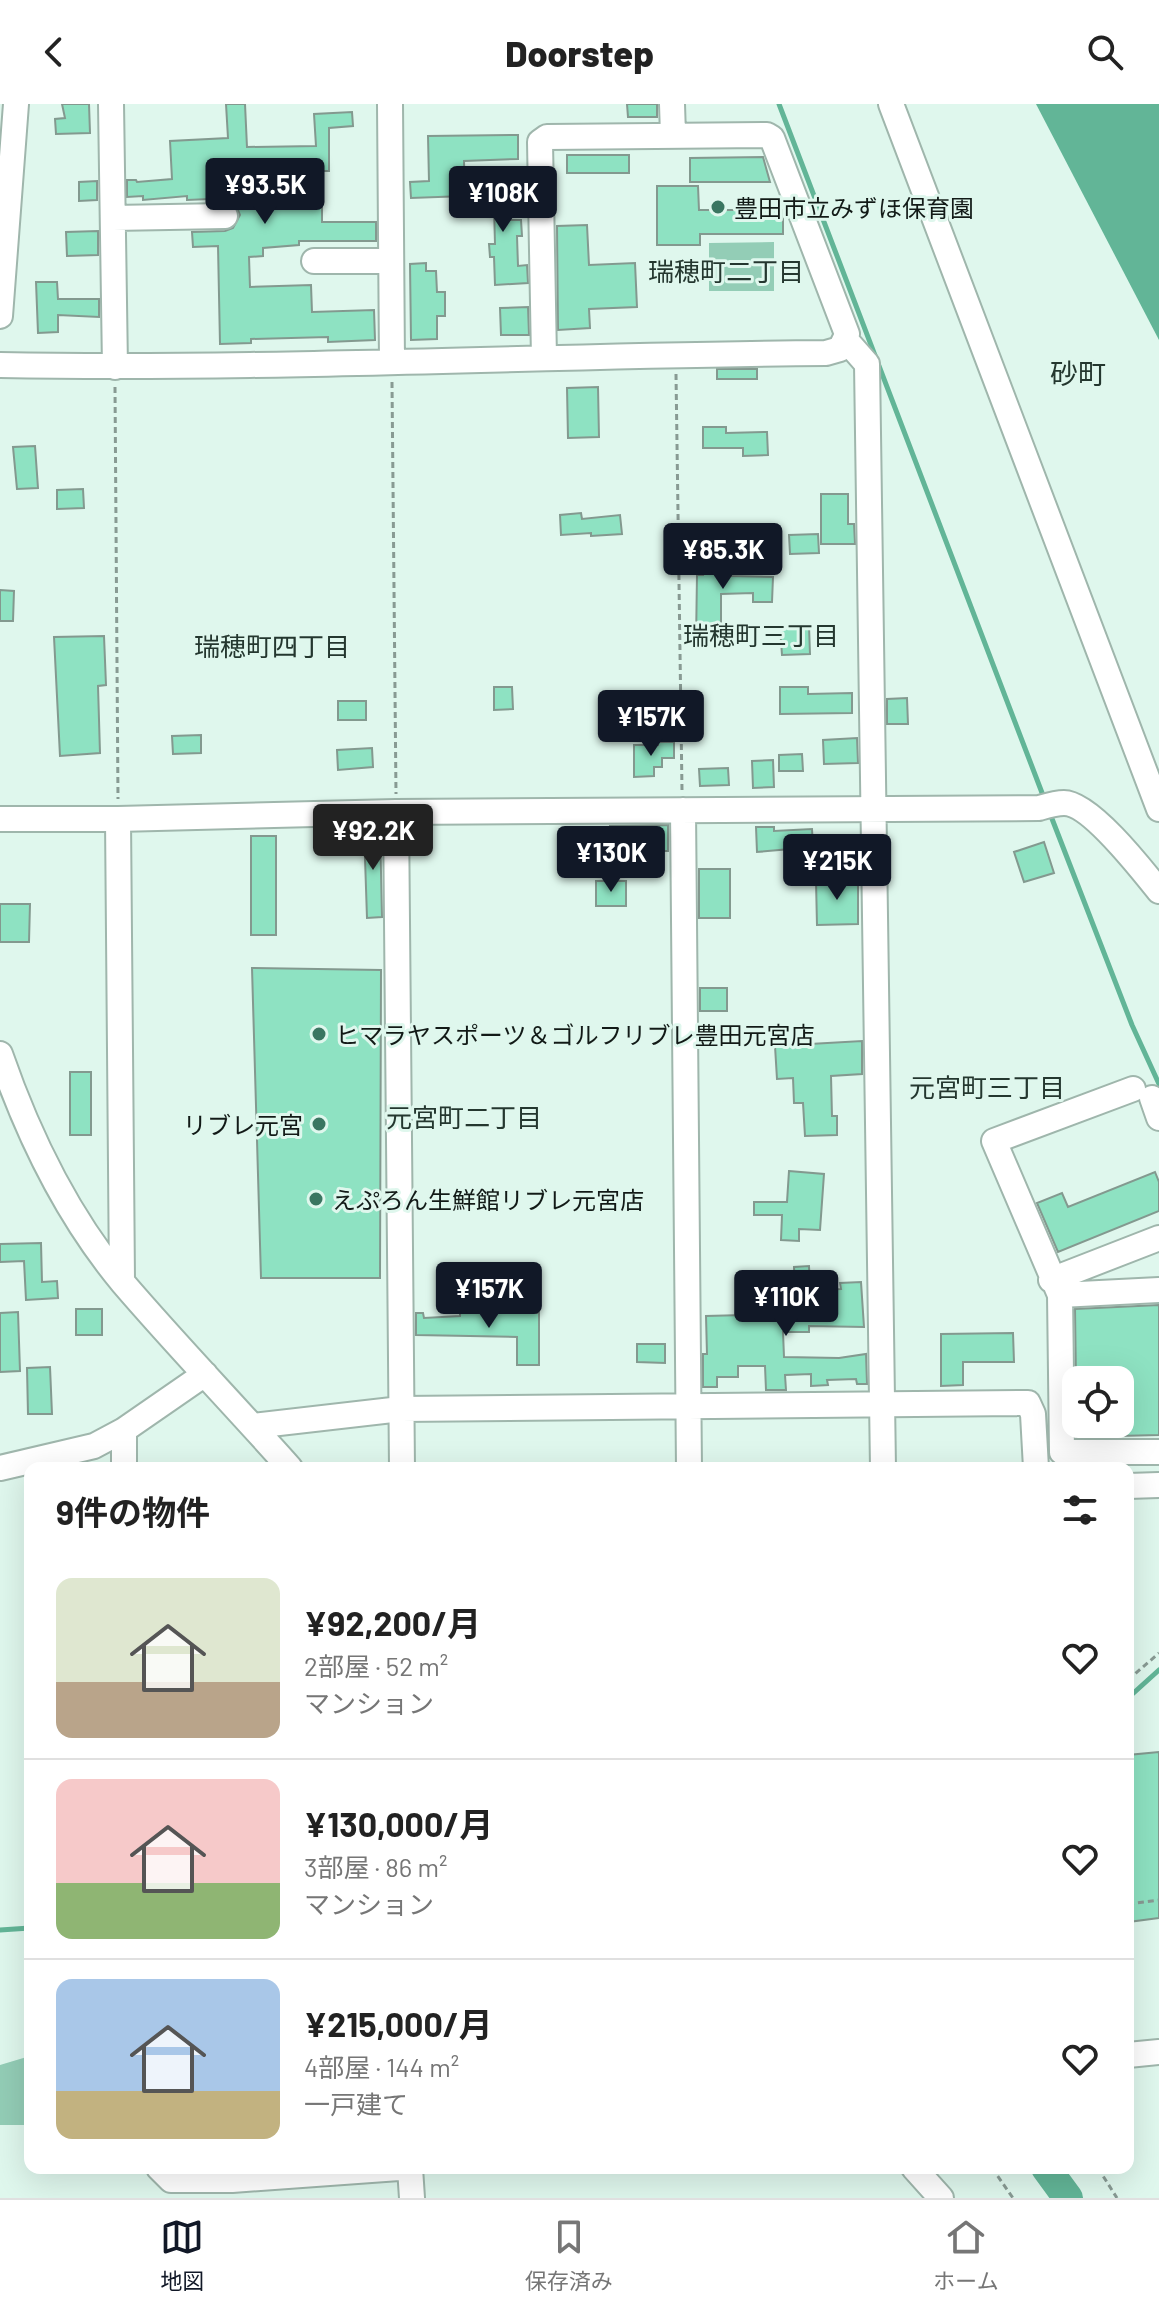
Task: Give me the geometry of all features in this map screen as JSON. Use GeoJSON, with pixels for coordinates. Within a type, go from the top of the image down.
{"type":"FeatureCollection","features":[{"type":"Feature","properties":{"kind":"street"},"geometry":{"type":"LineString","coordinates":[[0,316],[16,104]]}},
{"type":"Feature","properties":{"kind":"street"},"geometry":{"type":"LineString","coordinates":[[111,104],[115,367]]}},
{"type":"Feature","properties":{"kind":"street"},"geometry":{"type":"LineString","coordinates":[[390,104],[392,362]]}},
{"type":"Feature","properties":{"kind":"street"},"geometry":{"type":"LineString","coordinates":[[672,104],[673,135]]}},
{"type":"Feature","properties":{"kind":"street"},"geometry":{"type":"LineString","coordinates":[[891,104],[1159,809]]}},
{"type":"Feature","properties":{"kind":"street"},"geometry":{"type":"LineString","coordinates":[[0,365],[115,367],[392,362],[826,353],[840,349],[847,334],[772,138],[767,135],[547,137],[540,142],[544,358]]}},
{"type":"Feature","properties":{"kind":"street"},"geometry":{"type":"LineString","coordinates":[[113,218],[225,216]]}},
{"type":"Feature","properties":{"kind":"street"},"geometry":{"type":"LineString","coordinates":[[314,261],[391,261]]}},
{"type":"Feature","properties":{"kind":"street"},"geometry":{"type":"LineString","coordinates":[[845,339],[867,364],[883,1462]]}},
{"type":"Feature","properties":{"kind":"street"},"geometry":{"type":"LineString","coordinates":[[0,819],[1049,806],[1066,802],[1082,810],[1131,855],[1159,891]]}},
{"type":"Feature","properties":{"kind":"street"},"geometry":{"type":"LineString","coordinates":[[683,810],[689,1462]]}},
{"type":"Feature","properties":{"kind":"street"},"geometry":{"type":"LineString","coordinates":[[396,812],[402,1462]]}},
{"type":"Feature","properties":{"kind":"street"},"geometry":{"type":"LineString","coordinates":[[118,819],[122,1281]]}},
{"type":"Feature","properties":{"kind":"street"},"geometry":{"type":"LineString","coordinates":[[0,1054],[39,1149],[80,1222],[122,1281],[285,1462]]}},
{"type":"Feature","properties":{"kind":"street"},"geometry":{"type":"LineString","coordinates":[[1148,1102],[994,1141],[1056,1288],[1062,1452],[1159,1452]]}},
{"type":"Feature","properties":{"kind":"street"},"geometry":{"type":"LineString","coordinates":[[1056,1288],[1159,1238]]}},
{"type":"Feature","properties":{"kind":"street"},"geometry":{"type":"LineString","coordinates":[[1056,1288],[1159,1290]]}},
{"type":"Feature","properties":{"kind":"street"},"geometry":{"type":"LineString","coordinates":[[26,1462],[94,1446],[124,1430],[205,1374]]}},
{"type":"Feature","properties":{"kind":"street"},"geometry":{"type":"LineString","coordinates":[[253,1426],[401,1409],[1028,1403],[1033,1414],[1036,1462]]}},
{"type":"Feature","properties":{"kind":"street"},"geometry":{"type":"LineString","coordinates":[[124,1430],[124,1462]]}},
{"type":"Feature","properties":{"kind":"street"},"geometry":{"type":"LineString","coordinates":[[0,1468],[24,1462]]}},
{"type":"Feature","properties":{"kind":"street"},"geometry":{"type":"LineString","coordinates":[[1134,1486],[1159,1485]]}},
{"type":"Feature","properties":{"kind":"street"},"geometry":{"type":"LineString","coordinates":[[1134,2054],[1159,2052]]}},
{"type":"Feature","properties":{"kind":"street"},"geometry":{"type":"LineString","coordinates":[[172,2185],[232,2174]]}},
{"type":"Feature","properties":{"kind":"street"},"geometry":{"type":"LineString","coordinates":[[410,2174],[412,2198]]}},
{"type":"Feature","properties":{"kind":"street"},"geometry":{"type":"LineString","coordinates":[[919,2174],[941,2198]]}},
{"type":"Feature","properties":{"kind":"path"},"geometry":{"type":"LineString","coordinates":[[676,354],[683,810]]}},
{"type":"Feature","properties":{"kind":"path"},"geometry":{"type":"LineString","coordinates":[[392,362],[396,812]]}},
{"type":"Feature","properties":{"kind":"path"},"geometry":{"type":"LineString","coordinates":[[115,367],[118,819]]}},
{"type":"Feature","properties":{"kind":"path"},"geometry":{"type":"LineString","coordinates":[[1134,1675],[1159,1653]]}},
{"type":"Feature","properties":{"kind":"path"},"geometry":{"type":"LineString","coordinates":[[1134,1903],[1159,1900]]}},
{"type":"Feature","properties":{"kind":"path"},"geometry":{"type":"LineString","coordinates":[[996,2174],[1013,2198]]}},
{"type":"Feature","properties":{"kind":"path"},"geometry":{"type":"LineString","coordinates":[[1102,2174],[1117,2198]]}},
{"type":"Feature","properties":{"kind":"shaded area"},"geometry":{"type":"Polygon","coordinates":[[[1036,104],[1159,104],[1159,340],[1036,104]]]}},
{"type":"Feature","properties":{"kind":"shaded area"},"geometry":{"type":"Polygon","coordinates":[[[774,242],[774,291],[709,291],[709,243],[774,242]]]}},
{"type":"Feature","properties":{"kind":"shaded area"},"geometry":{"type":"Polygon","coordinates":[[[24,2058],[24,2125],[0,2125],[0,2065],[24,2058]]]}},
{"type":"Feature","properties":{"kind":"building"},"geometry":{"type":"Polygon","coordinates":[[[62,104],[89,104],[90,133],[56,134],[55,119],[65,118],[62,104]]]}},
{"type":"Feature","properties":{"kind":"building"},"geometry":{"type":"Polygon","coordinates":[[[226,104],[245,104],[247,147],[316,146],[314,114],[352,112],[353,126],[329,128],[329,171],[322,171],[322,222],[376,222],[376,241],[299,241],[299,245],[263,248],[263,256],[249,257],[250,287],[311,285],[312,312],[374,310],[375,340],[328,342],[328,337],[251,339],[251,343],[220,344],[218,246],[193,247],[192,232],[233,228],[240,215],[233,198],[187,200],[187,196],[143,200],[143,196],[127,197],[127,180],[172,179],[170,141],[228,138],[226,104]]]}},
{"type":"Feature","properties":{"kind":"building"},"geometry":{"type":"Polygon","coordinates":[[[627,104],[657,104],[657,117],[628,117],[627,104]]]}},
{"type":"Feature","properties":{"kind":"building"},"geometry":{"type":"Polygon","coordinates":[[[518,135],[518,159],[464,161],[465,196],[411,198],[410,182],[429,181],[428,136],[518,135]]]}},
{"type":"Feature","properties":{"kind":"building"},"geometry":{"type":"Polygon","coordinates":[[[567,155],[629,155],[629,173],[567,173],[567,155]]]}},
{"type":"Feature","properties":{"kind":"building"},"geometry":{"type":"Polygon","coordinates":[[[763,157],[770,182],[690,182],[690,158],[763,157]]]}},
{"type":"Feature","properties":{"kind":"building"},"geometry":{"type":"Polygon","coordinates":[[[97,181],[97,200],[79,201],[79,182],[97,181]]]}},
{"type":"Feature","properties":{"kind":"building"},"geometry":{"type":"Polygon","coordinates":[[[510,185],[511,220],[521,220],[522,236],[517,236],[518,266],[527,265],[528,283],[495,285],[494,257],[490,257],[489,244],[495,244],[494,207],[473,208],[472,187],[510,185]]]}},
{"type":"Feature","properties":{"kind":"building"},"geometry":{"type":"Polygon","coordinates":[[[657,186],[698,186],[699,210],[783,210],[783,234],[700,234],[700,245],[657,245],[657,186]]]}},
{"type":"Feature","properties":{"kind":"building"},"geometry":{"type":"Polygon","coordinates":[[[587,225],[589,265],[635,263],[637,307],[589,309],[590,328],[558,330],[557,226],[587,225]]]}},
{"type":"Feature","properties":{"kind":"building"},"geometry":{"type":"Polygon","coordinates":[[[98,231],[98,255],[67,256],[66,232],[98,231]]]}},
{"type":"Feature","properties":{"kind":"building"},"geometry":{"type":"Polygon","coordinates":[[[426,263],[426,271],[436,271],[437,292],[445,292],[445,316],[437,316],[437,339],[411,340],[410,264],[426,263]]]}},
{"type":"Feature","properties":{"kind":"building"},"geometry":{"type":"Polygon","coordinates":[[[36,282],[57,282],[58,299],[99,299],[99,317],[58,315],[58,332],[38,333],[36,282]]]}},
{"type":"Feature","properties":{"kind":"building"},"geometry":{"type":"Polygon","coordinates":[[[528,307],[529,335],[501,335],[500,308],[528,307]]]}},
{"type":"Feature","properties":{"kind":"building"},"geometry":{"type":"Polygon","coordinates":[[[717,369],[757,369],[757,379],[717,379],[717,369]]]}},
{"type":"Feature","properties":{"kind":"building"},"geometry":{"type":"Polygon","coordinates":[[[598,387],[599,437],[568,438],[567,388],[598,387]]]}},
{"type":"Feature","properties":{"kind":"building"},"geometry":{"type":"Polygon","coordinates":[[[703,427],[726,427],[726,433],[767,432],[768,455],[743,456],[743,448],[703,448],[703,427]]]}},
{"type":"Feature","properties":{"kind":"building"},"geometry":{"type":"Polygon","coordinates":[[[35,446],[38,488],[17,489],[13,447],[35,446]]]}},
{"type":"Feature","properties":{"kind":"building"},"geometry":{"type":"Polygon","coordinates":[[[83,489],[84,508],[57,509],[57,490],[83,489]]]}},
{"type":"Feature","properties":{"kind":"building"},"geometry":{"type":"Polygon","coordinates":[[[821,494],[848,494],[848,524],[854,524],[855,544],[821,544],[821,494]]]}},
{"type":"Feature","properties":{"kind":"building"},"geometry":{"type":"Polygon","coordinates":[[[581,513],[582,519],[620,515],[622,534],[561,535],[560,515],[581,513]]]}},
{"type":"Feature","properties":{"kind":"building"},"geometry":{"type":"Polygon","coordinates":[[[818,534],[819,553],[790,554],[789,535],[818,534]]]}},
{"type":"Feature","properties":{"kind":"building"},"geometry":{"type":"Polygon","coordinates":[[[730,544],[730,576],[773,577],[772,602],[753,602],[753,593],[721,594],[721,641],[696,642],[697,575],[703,575],[703,545],[730,544]]]}},
{"type":"Feature","properties":{"kind":"building"},"geometry":{"type":"Polygon","coordinates":[[[0,590],[14,591],[13,621],[0,621],[0,590]]]}},
{"type":"Feature","properties":{"kind":"building"},"geometry":{"type":"Polygon","coordinates":[[[809,626],[810,654],[782,655],[780,627],[809,626]]]}},
{"type":"Feature","properties":{"kind":"building"},"geometry":{"type":"Polygon","coordinates":[[[104,636],[106,685],[98,686],[100,753],[60,756],[54,637],[104,636]]]}},
{"type":"Feature","properties":{"kind":"building"},"geometry":{"type":"Polygon","coordinates":[[[494,687],[512,687],[513,709],[494,710],[494,687]]]}},
{"type":"Feature","properties":{"kind":"building"},"geometry":{"type":"Polygon","coordinates":[[[780,687],[808,687],[808,694],[852,693],[852,713],[780,714],[780,687]]]}},
{"type":"Feature","properties":{"kind":"building"},"geometry":{"type":"Polygon","coordinates":[[[907,698],[908,724],[887,724],[887,699],[907,698]]]}},
{"type":"Feature","properties":{"kind":"building"},"geometry":{"type":"Polygon","coordinates":[[[338,701],[366,701],[366,720],[338,720],[338,701]]]}},
{"type":"Feature","properties":{"kind":"building"},"geometry":{"type":"Polygon","coordinates":[[[201,735],[201,753],[173,754],[172,736],[201,735]]]}},
{"type":"Feature","properties":{"kind":"building"},"geometry":{"type":"Polygon","coordinates":[[[857,738],[858,763],[824,764],[823,740],[857,738]]]}},
{"type":"Feature","properties":{"kind":"building"},"geometry":{"type":"Polygon","coordinates":[[[658,742],[674,742],[674,758],[662,758],[662,767],[654,767],[654,776],[634,777],[634,745],[658,745],[658,742]]]}},
{"type":"Feature","properties":{"kind":"building"},"geometry":{"type":"Polygon","coordinates":[[[372,748],[373,767],[338,770],[337,750],[372,748]]]}},
{"type":"Feature","properties":{"kind":"building"},"geometry":{"type":"Polygon","coordinates":[[[802,754],[803,771],[779,771],[779,755],[802,754]]]}},
{"type":"Feature","properties":{"kind":"building"},"geometry":{"type":"Polygon","coordinates":[[[773,760],[774,787],[753,788],[752,761],[773,760]]]}},
{"type":"Feature","properties":{"kind":"building"},"geometry":{"type":"Polygon","coordinates":[[[728,768],[729,785],[700,786],[699,769],[728,768]]]}},
{"type":"Feature","properties":{"kind":"building"},"geometry":{"type":"Polygon","coordinates":[[[668,825],[668,851],[640,851],[640,842],[612,843],[613,851],[593,851],[592,831],[610,830],[610,826],[668,825]]]}},
{"type":"Feature","properties":{"kind":"building"},"geometry":{"type":"Polygon","coordinates":[[[380,827],[382,917],[367,918],[364,828],[380,827]]]}},
{"type":"Feature","properties":{"kind":"building"},"geometry":{"type":"Polygon","coordinates":[[[756,827],[774,827],[774,831],[812,829],[813,847],[757,852],[756,827]]]}},
{"type":"Feature","properties":{"kind":"building"},"geometry":{"type":"Polygon","coordinates":[[[251,836],[276,836],[276,935],[251,935],[251,836]]]}},
{"type":"Feature","properties":{"kind":"building"},"geometry":{"type":"Polygon","coordinates":[[[1044,842],[1054,873],[1024,882],[1014,852],[1044,842]]]}},
{"type":"Feature","properties":{"kind":"building"},"geometry":{"type":"Polygon","coordinates":[[[699,869],[730,869],[730,918],[699,918],[699,869]]]}},
{"type":"Feature","properties":{"kind":"building"},"geometry":{"type":"Polygon","coordinates":[[[858,880],[858,924],[817,925],[816,881],[858,880]]]}},
{"type":"Feature","properties":{"kind":"building"},"geometry":{"type":"Polygon","coordinates":[[[596,881],[626,881],[626,906],[596,906],[596,881]]]}},
{"type":"Feature","properties":{"kind":"building"},"geometry":{"type":"Polygon","coordinates":[[[0,904],[30,904],[29,942],[0,942],[0,904]]]}},
{"type":"Feature","properties":{"kind":"building","name":"リブレ元宮"},"geometry":{"type":"Polygon","coordinates":[[[252,968],[381,970],[380,1278],[261,1278],[252,968]]]}},
{"type":"Feature","properties":{"kind":"building"},"geometry":{"type":"Polygon","coordinates":[[[700,988],[727,988],[727,1011],[700,1011],[700,988]]]}},
{"type":"Feature","properties":{"kind":"building"},"geometry":{"type":"Polygon","coordinates":[[[862,1041],[862,1074],[831,1076],[832,1116],[837,1116],[837,1135],[805,1136],[803,1103],[794,1103],[793,1078],[777,1079],[775,1046],[862,1041]]]}},
{"type":"Feature","properties":{"kind":"building"},"geometry":{"type":"Polygon","coordinates":[[[70,1072],[91,1072],[91,1135],[70,1135],[70,1072]]]}},
{"type":"Feature","properties":{"kind":"building"},"geometry":{"type":"Polygon","coordinates":[[[789,1171],[824,1174],[820,1230],[799,1229],[799,1241],[781,1240],[782,1215],[754,1215],[754,1202],[787,1202],[789,1171]]]}},
{"type":"Feature","properties":{"kind":"building"},"geometry":{"type":"Polygon","coordinates":[[[1155,1172],[1159,1182],[1159,1211],[1058,1252],[1037,1203],[1062,1193],[1068,1207],[1155,1172]]]}},
{"type":"Feature","properties":{"kind":"building"},"geometry":{"type":"Polygon","coordinates":[[[41,1243],[42,1282],[57,1281],[58,1298],[26,1300],[24,1261],[0,1262],[0,1244],[41,1243]]]}},
{"type":"Feature","properties":{"kind":"building"},"geometry":{"type":"Polygon","coordinates":[[[809,1266],[810,1290],[841,1289],[840,1283],[861,1282],[864,1327],[809,1326],[809,1332],[783,1332],[784,1357],[839,1358],[866,1354],[867,1384],[857,1384],[856,1379],[827,1380],[828,1385],[811,1386],[811,1374],[785,1375],[786,1390],[766,1390],[765,1366],[738,1366],[738,1377],[717,1377],[717,1387],[703,1387],[703,1354],[707,1354],[706,1316],[744,1315],[744,1319],[787,1317],[788,1291],[795,1291],[794,1267],[809,1266]]]}},
{"type":"Feature","properties":{"kind":"building"},"geometry":{"type":"Polygon","coordinates":[[[1159,1305],[1159,1435],[1134,1436],[1134,1366],[1076,1366],[1075,1309],[1159,1305]]]}},
{"type":"Feature","properties":{"kind":"building"},"geometry":{"type":"Polygon","coordinates":[[[76,1309],[102,1309],[102,1335],[76,1335],[76,1309]]]}},
{"type":"Feature","properties":{"kind":"building"},"geometry":{"type":"Polygon","coordinates":[[[18,1312],[20,1371],[0,1372],[0,1313],[18,1312]]]}},
{"type":"Feature","properties":{"kind":"building"},"geometry":{"type":"Polygon","coordinates":[[[416,1313],[423,1313],[424,1318],[460,1316],[460,1313],[539,1313],[539,1365],[517,1365],[517,1337],[416,1335],[416,1313]]]}},
{"type":"Feature","properties":{"kind":"building"},"geometry":{"type":"Polygon","coordinates":[[[1013,1333],[1014,1362],[963,1362],[963,1385],[941,1386],[941,1334],[1013,1333]]]}},
{"type":"Feature","properties":{"kind":"building"},"geometry":{"type":"Polygon","coordinates":[[[637,1344],[665,1344],[665,1363],[637,1362],[637,1344]]]}},
{"type":"Feature","properties":{"kind":"building"},"geometry":{"type":"Polygon","coordinates":[[[50,1367],[52,1414],[28,1414],[27,1368],[50,1367]]]}},
{"type":"Feature","properties":{"kind":"building"},"geometry":{"type":"Polygon","coordinates":[[[1159,1752],[1159,1918],[1134,1921],[1134,1754],[1159,1752]]]}},
{"type":"Feature","properties":{"kind":"waterway"},"geometry":{"type":"LineString","coordinates":[[779,104],[1044,798]]}},
{"type":"Feature","properties":{"kind":"waterway"},"geometry":{"type":"LineString","coordinates":[[1049,811],[1132,1025],[1159,1084]]}},
{"type":"Feature","properties":{"kind":"waterway"},"geometry":{"type":"LineString","coordinates":[[1134,1693],[1159,1670]]}},
{"type":"Feature","properties":{"kind":"waterway"},"geometry":{"type":"LineString","coordinates":[[0,1930],[24,1928]]}},
{"type":"Feature","properties":{"kind":"waterway"},"geometry":{"type":"LineString","coordinates":[[1050,2174],[1068,2198]]}},
{"type":"Feature","properties":{"kind":"place","name":"豊田市立みずほ保育園"},"geometry":{"type":"Point","coordinates":[718,207]}},
{"type":"Feature","properties":{"kind":"place","name":"ヒマラヤスポーツ＆ゴルフリブレ豊田元宮店"},"geometry":{"type":"Point","coordinates":[319,1034]}},
{"type":"Feature","properties":{"kind":"place","name":"リブレ元宮"},"geometry":{"type":"Point","coordinates":[319,1124]}},
{"type":"Feature","properties":{"kind":"place","name":"えぷろん生鮮館リブレ元宮店"},"geometry":{"type":"Point","coordinates":[316,1199]}},
{"type":"Feature","properties":{"kind":"district","name":"瑞穂町二丁目"},"geometry":{"type":"Point","coordinates":[726,270]}},
{"type":"Feature","properties":{"kind":"district","name":"砂町"},"geometry":{"type":"Point","coordinates":[1078,373]}},
{"type":"Feature","properties":{"kind":"district","name":"瑞穂町三丁目"},"geometry":{"type":"Point","coordinates":[761,634]}},
{"type":"Feature","properties":{"kind":"district","name":"瑞穂町四丁目"},"geometry":{"type":"Point","coordinates":[272,645]}},
{"type":"Feature","properties":{"kind":"district","name":"元宮町三丁目"},"geometry":{"type":"Point","coordinates":[987,1086]}},
{"type":"Feature","properties":{"kind":"district","name":"元宮町二丁目"},"geometry":{"type":"Point","coordinates":[464,1116]}}]}
